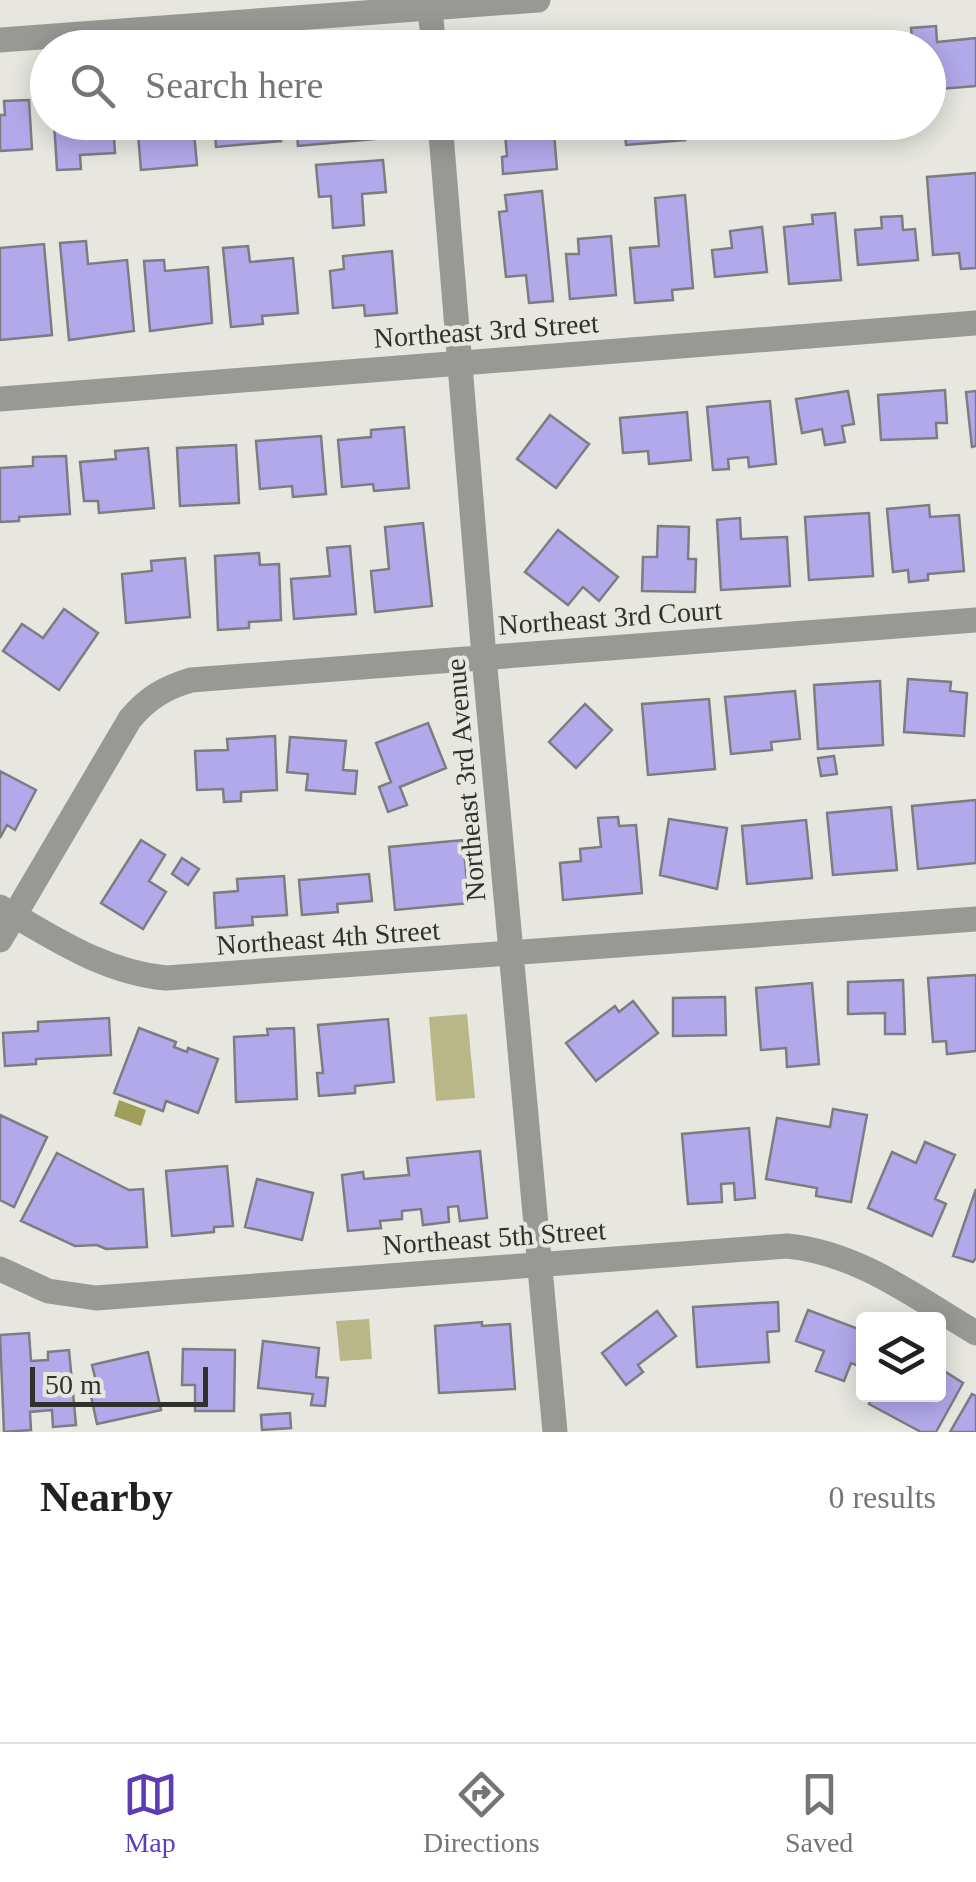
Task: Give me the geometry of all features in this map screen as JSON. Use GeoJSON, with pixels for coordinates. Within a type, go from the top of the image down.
{"type":"FeatureCollection","features":[{"type":"Feature","properties":{"kind":"street"},"geometry":{"type":"LineString","coordinates":[[119,30],[430,4],[538,0]]}},
{"type":"Feature","properties":{"kind":"street"},"geometry":{"type":"LineString","coordinates":[[430,4],[432,30]]}},
{"type":"Feature","properties":{"kind":"street"},"geometry":{"type":"LineString","coordinates":[[0,40],[30,37]]}},
{"type":"Feature","properties":{"kind":"street","name":"Northeast 3rd Avenue"},"geometry":{"type":"LineString","coordinates":[[441,140],[484,657],[556,1432]]}},
{"type":"Feature","properties":{"kind":"street","name":"Northeast 3rd Street"},"geometry":{"type":"LineString","coordinates":[[0,398],[976,323]]}},
{"type":"Feature","properties":{"kind":"street","name":"Northeast 3rd Court"},"geometry":{"type":"LineString","coordinates":[[0,940],[8,911],[130,719],[144,702],[166,688],[191,680],[976,620]]}},
{"type":"Feature","properties":{"kind":"street","name":"Northeast 4th Street"},"geometry":{"type":"LineString","coordinates":[[8,911],[96,962],[130,973],[166,978],[976,919]]}},
{"type":"Feature","properties":{"kind":"street","name":"Northeast 5th Street"},"geometry":{"type":"LineString","coordinates":[[0,1270],[48,1291],[96,1298],[764,1246],[812,1248],[857,1262],[976,1332]]}},
{"type":"Feature","properties":{"kind":"green space"},"geometry":{"type":"Polygon","coordinates":[[[467,1014],[475,1098],[436,1101],[429,1017],[467,1014]]]}},
{"type":"Feature","properties":{"kind":"green space"},"geometry":{"type":"Polygon","coordinates":[[[369,1319],[372,1359],[340,1361],[336,1321],[369,1319]]]}},
{"type":"Feature","properties":{"kind":"shaded area"},"geometry":{"type":"Polygon","coordinates":[[[119,1100],[146,1110],[141,1126],[114,1116],[119,1100]]]}},
{"type":"Feature","properties":{"kind":"building"},"geometry":{"type":"Polygon","coordinates":[[[936,26],[936,30],[911,30],[936,26]]]}},
{"type":"Feature","properties":{"kind":"building"},"geometry":{"type":"Polygon","coordinates":[[[976,38],[976,86],[946,88],[946,41],[976,38]]]}},
{"type":"Feature","properties":{"kind":"building"},"geometry":{"type":"Polygon","coordinates":[[[29,100],[32,149],[0,151],[4,101],[29,100]]]}},
{"type":"Feature","properties":{"kind":"building"},"geometry":{"type":"Polygon","coordinates":[[[55,140],[114,140],[115,153],[80,155],[81,169],[57,170],[55,140]]]}},
{"type":"Feature","properties":{"kind":"building"},"geometry":{"type":"Polygon","coordinates":[[[138,140],[195,140],[197,165],[141,170],[138,140]]]}},
{"type":"Feature","properties":{"kind":"building"},"geometry":{"type":"Polygon","coordinates":[[[215,140],[281,141],[216,147],[215,140]]]}},
{"type":"Feature","properties":{"kind":"building"},"geometry":{"type":"Polygon","coordinates":[[[298,140],[362,140],[298,146],[298,140]]]}},
{"type":"Feature","properties":{"kind":"building"},"geometry":{"type":"Polygon","coordinates":[[[506,140],[555,140],[557,169],[503,174],[502,157],[507,156],[506,140]]]}},
{"type":"Feature","properties":{"kind":"building"},"geometry":{"type":"Polygon","coordinates":[[[626,140],[685,140],[626,145],[626,140]]]}},
{"type":"Feature","properties":{"kind":"building"},"geometry":{"type":"Polygon","coordinates":[[[383,160],[386,192],[362,194],[364,225],[333,228],[331,196],[319,197],[316,165],[383,160]]]}},
{"type":"Feature","properties":{"kind":"building"},"geometry":{"type":"Polygon","coordinates":[[[976,173],[976,268],[961,269],[959,253],[933,255],[927,177],[976,173]]]}},
{"type":"Feature","properties":{"kind":"building"},"geometry":{"type":"Polygon","coordinates":[[[542,191],[553,301],[529,303],[526,275],[506,277],[499,212],[507,211],[505,195],[542,191]]]}},
{"type":"Feature","properties":{"kind":"building"},"geometry":{"type":"Polygon","coordinates":[[[685,195],[693,288],[672,290],[673,300],[635,303],[630,248],[659,246],[655,198],[685,195]]]}},
{"type":"Feature","properties":{"kind":"building"},"geometry":{"type":"Polygon","coordinates":[[[835,213],[841,280],[789,284],[784,227],[813,224],[812,215],[835,213]]]}},
{"type":"Feature","properties":{"kind":"building"},"geometry":{"type":"Polygon","coordinates":[[[902,216],[903,230],[915,229],[918,260],[858,265],[855,230],[882,228],[881,217],[902,216]]]}},
{"type":"Feature","properties":{"kind":"building"},"geometry":{"type":"Polygon","coordinates":[[[762,227],[767,272],[715,277],[712,250],[732,248],[730,231],[762,227]]]}},
{"type":"Feature","properties":{"kind":"building"},"geometry":{"type":"Polygon","coordinates":[[[611,236],[616,295],[570,299],[566,254],[579,254],[578,239],[611,236]]]}},
{"type":"Feature","properties":{"kind":"building"},"geometry":{"type":"Polygon","coordinates":[[[86,241],[88,264],[127,260],[134,331],[69,340],[60,243],[86,241]]]}},
{"type":"Feature","properties":{"kind":"building"},"geometry":{"type":"Polygon","coordinates":[[[44,244],[52,335],[0,340],[0,248],[44,244]]]}},
{"type":"Feature","properties":{"kind":"building"},"geometry":{"type":"Polygon","coordinates":[[[248,246],[250,262],[293,258],[298,313],[262,316],[263,324],[231,327],[223,248],[248,246]]]}},
{"type":"Feature","properties":{"kind":"building"},"geometry":{"type":"Polygon","coordinates":[[[392,251],[397,313],[365,316],[364,305],[333,308],[330,271],[344,269],[343,256],[392,251]]]}},
{"type":"Feature","properties":{"kind":"building"},"geometry":{"type":"Polygon","coordinates":[[[164,260],[165,271],[208,267],[212,323],[150,331],[144,261],[164,260]]]}},
{"type":"Feature","properties":{"kind":"building"},"geometry":{"type":"Polygon","coordinates":[[[945,390],[947,423],[936,423],[937,438],[881,440],[878,395],[945,390]]]}},
{"type":"Feature","properties":{"kind":"building"},"geometry":{"type":"Polygon","coordinates":[[[848,391],[854,424],[842,426],[845,442],[825,445],[822,429],[802,433],[796,399],[848,391]]]}},
{"type":"Feature","properties":{"kind":"building"},"geometry":{"type":"Polygon","coordinates":[[[976,391],[976,446],[972,447],[966,392],[976,391]]]}},
{"type":"Feature","properties":{"kind":"building"},"geometry":{"type":"Polygon","coordinates":[[[770,401],[776,464],[749,467],[748,457],[728,459],[729,469],[713,470],[707,407],[770,401]]]}},
{"type":"Feature","properties":{"kind":"building"},"geometry":{"type":"Polygon","coordinates":[[[687,412],[691,460],[649,464],[648,451],[623,453],[620,418],[687,412]]]}},
{"type":"Feature","properties":{"kind":"building"},"geometry":{"type":"Polygon","coordinates":[[[550,415],[589,444],[556,488],[517,459],[550,415]]]}},
{"type":"Feature","properties":{"kind":"building"},"geometry":{"type":"Polygon","coordinates":[[[404,427],[409,488],[374,491],[373,484],[342,487],[338,440],[371,437],[371,430],[404,427]]]}},
{"type":"Feature","properties":{"kind":"building"},"geometry":{"type":"Polygon","coordinates":[[[321,436],[326,494],[293,497],[292,486],[260,489],[256,441],[321,436]]]}},
{"type":"Feature","properties":{"kind":"building"},"geometry":{"type":"Polygon","coordinates":[[[236,445],[239,503],[180,506],[177,448],[236,445]]]}},
{"type":"Feature","properties":{"kind":"building"},"geometry":{"type":"Polygon","coordinates":[[[148,448],[154,508],[99,513],[98,501],[84,501],[80,462],[116,459],[115,451],[148,448]]]}},
{"type":"Feature","properties":{"kind":"building"},"geometry":{"type":"Polygon","coordinates":[[[66,456],[70,514],[0,522],[0,468],[33,466],[33,457],[66,456]]]}},
{"type":"Feature","properties":{"kind":"building"},"geometry":{"type":"Polygon","coordinates":[[[929,505],[930,517],[959,515],[964,571],[928,574],[928,580],[909,582],[908,570],[893,572],[887,509],[929,505]]]}},
{"type":"Feature","properties":{"kind":"building"},"geometry":{"type":"Polygon","coordinates":[[[869,513],[873,576],[809,580],[805,517],[869,513]]]}},
{"type":"Feature","properties":{"kind":"building"},"geometry":{"type":"Polygon","coordinates":[[[740,518],[741,539],[787,537],[790,586],[721,590],[717,520],[740,518]]]}},
{"type":"Feature","properties":{"kind":"building"},"geometry":{"type":"Polygon","coordinates":[[[423,523],[432,606],[375,612],[371,571],[389,569],[385,527],[423,523]]]}},
{"type":"Feature","properties":{"kind":"building"},"geometry":{"type":"Polygon","coordinates":[[[658,526],[689,527],[688,559],[696,559],[695,592],[642,591],[643,557],[657,557],[658,526]]]}},
{"type":"Feature","properties":{"kind":"building"},"geometry":{"type":"Polygon","coordinates":[[[558,530],[618,577],[599,601],[583,587],[568,605],[525,572],[558,530]]]}},
{"type":"Feature","properties":{"kind":"building"},"geometry":{"type":"Polygon","coordinates":[[[350,546],[356,614],[294,619],[291,579],[330,576],[327,548],[350,546]]]}},
{"type":"Feature","properties":{"kind":"building"},"geometry":{"type":"Polygon","coordinates":[[[259,553],[260,565],[279,564],[281,620],[249,622],[249,628],[218,630],[215,556],[259,553]]]}},
{"type":"Feature","properties":{"kind":"building"},"geometry":{"type":"Polygon","coordinates":[[[185,558],[190,617],[126,623],[122,574],[152,571],[151,561],[185,558]]]}},
{"type":"Feature","properties":{"kind":"building"},"geometry":{"type":"Polygon","coordinates":[[[64,609],[98,633],[59,690],[3,651],[22,624],[43,638],[64,609]]]}},
{"type":"Feature","properties":{"kind":"building"},"geometry":{"type":"Polygon","coordinates":[[[908,679],[951,682],[950,691],[967,693],[964,736],[904,732],[908,679]]]}},
{"type":"Feature","properties":{"kind":"building"},"geometry":{"type":"Polygon","coordinates":[[[880,681],[883,745],[818,749],[814,685],[880,681]]]}},
{"type":"Feature","properties":{"kind":"building"},"geometry":{"type":"Polygon","coordinates":[[[795,691],[800,739],[771,742],[772,750],[731,754],[725,697],[795,691]]]}},
{"type":"Feature","properties":{"kind":"building"},"geometry":{"type":"Polygon","coordinates":[[[709,699],[715,769],[648,775],[642,704],[709,699]]]}},
{"type":"Feature","properties":{"kind":"building"},"geometry":{"type":"Polygon","coordinates":[[[585,704],[612,730],[576,768],[549,742],[585,704]]]}},
{"type":"Feature","properties":{"kind":"building"},"geometry":{"type":"Polygon","coordinates":[[[428,723],[446,768],[400,787],[407,805],[388,812],[379,787],[391,782],[376,743],[428,723]]]}},
{"type":"Feature","properties":{"kind":"building"},"geometry":{"type":"Polygon","coordinates":[[[275,736],[277,790],[241,792],[241,801],[224,802],[223,789],[197,790],[195,751],[228,750],[227,739],[275,736]]]}},
{"type":"Feature","properties":{"kind":"building"},"geometry":{"type":"Polygon","coordinates":[[[290,737],[346,741],[343,770],[357,771],[355,794],[306,790],[308,774],[287,772],[290,737]]]}},
{"type":"Feature","properties":{"kind":"building"},"geometry":{"type":"Polygon","coordinates":[[[834,756],[837,774],[821,776],[818,758],[834,756]]]}},
{"type":"Feature","properties":{"kind":"building"},"geometry":{"type":"Polygon","coordinates":[[[0,771],[36,790],[15,830],[7,825],[0,838],[0,771]]]}},
{"type":"Feature","properties":{"kind":"building"},"geometry":{"type":"Polygon","coordinates":[[[976,800],[976,863],[918,869],[912,806],[976,800]]]}},
{"type":"Feature","properties":{"kind":"building"},"geometry":{"type":"Polygon","coordinates":[[[891,807],[897,870],[833,875],[827,813],[891,807]]]}},
{"type":"Feature","properties":{"kind":"building"},"geometry":{"type":"Polygon","coordinates":[[[618,817],[619,826],[636,825],[642,893],[563,900],[560,863],[581,861],[580,849],[601,847],[598,818],[618,817]]]}},
{"type":"Feature","properties":{"kind":"building"},"geometry":{"type":"Polygon","coordinates":[[[669,819],[727,828],[717,889],[660,875],[669,819]]]}},
{"type":"Feature","properties":{"kind":"building"},"geometry":{"type":"Polygon","coordinates":[[[806,820],[812,878],[747,884],[742,826],[806,820]]]}},
{"type":"Feature","properties":{"kind":"building"},"geometry":{"type":"Polygon","coordinates":[[[141,840],[165,855],[149,881],[166,892],[143,929],[101,903],[141,840]]]}},
{"type":"Feature","properties":{"kind":"building"},"geometry":{"type":"Polygon","coordinates":[[[463,840],[469,903],[395,910],[389,847],[463,840]]]}},
{"type":"Feature","properties":{"kind":"building"},"geometry":{"type":"Polygon","coordinates":[[[182,858],[199,869],[188,885],[172,874],[182,858]]]}},
{"type":"Feature","properties":{"kind":"building"},"geometry":{"type":"Polygon","coordinates":[[[369,874],[372,901],[337,904],[338,912],[302,915],[299,880],[369,874]]]}},
{"type":"Feature","properties":{"kind":"building"},"geometry":{"type":"Polygon","coordinates":[[[284,876],[287,915],[252,917],[253,925],[216,928],[214,893],[238,891],[237,879],[284,876]]]}},
{"type":"Feature","properties":{"kind":"building"},"geometry":{"type":"Polygon","coordinates":[[[976,975],[976,1051],[947,1054],[946,1041],[933,1042],[928,978],[976,975]]]}},
{"type":"Feature","properties":{"kind":"building"},"geometry":{"type":"Polygon","coordinates":[[[903,980],[905,1034],[885,1034],[885,1013],[848,1014],[848,982],[903,980]]]}},
{"type":"Feature","properties":{"kind":"building"},"geometry":{"type":"Polygon","coordinates":[[[812,983],[819,1064],[787,1067],[786,1048],[761,1050],[756,988],[812,983]]]}},
{"type":"Feature","properties":{"kind":"building"},"geometry":{"type":"Polygon","coordinates":[[[725,997],[726,1035],[673,1036],[673,998],[725,997]]]}},
{"type":"Feature","properties":{"kind":"building"},"geometry":{"type":"Polygon","coordinates":[[[633,1001],[658,1033],[596,1081],[566,1043],[615,1006],[619,1012],[633,1001]]]}},
{"type":"Feature","properties":{"kind":"building"},"geometry":{"type":"Polygon","coordinates":[[[109,1018],[111,1055],[36,1059],[36,1064],[5,1066],[3,1033],[38,1031],[38,1022],[109,1018]]]}},
{"type":"Feature","properties":{"kind":"building"},"geometry":{"type":"Polygon","coordinates":[[[388,1019],[394,1082],[355,1086],[355,1093],[319,1096],[317,1073],[323,1073],[318,1025],[388,1019]]]}},
{"type":"Feature","properties":{"kind":"building"},"geometry":{"type":"Polygon","coordinates":[[[139,1028],[176,1042],[174,1047],[218,1059],[198,1113],[166,1101],[163,1111],[114,1093],[139,1028]]]}},
{"type":"Feature","properties":{"kind":"building"},"geometry":{"type":"Polygon","coordinates":[[[294,1028],[297,1099],[236,1102],[234,1037],[268,1035],[267,1029],[294,1028]]]}},
{"type":"Feature","properties":{"kind":"building"},"geometry":{"type":"Polygon","coordinates":[[[833,1109],[867,1115],[851,1202],[816,1196],[817,1188],[766,1179],[777,1118],[830,1127],[833,1109]]]}},
{"type":"Feature","properties":{"kind":"building"},"geometry":{"type":"Polygon","coordinates":[[[0,1115],[47,1137],[14,1207],[0,1200],[0,1115]]]}},
{"type":"Feature","properties":{"kind":"building"},"geometry":{"type":"Polygon","coordinates":[[[749,1128],[755,1198],[735,1200],[734,1183],[721,1184],[722,1202],[688,1204],[682,1134],[749,1128]]]}},
{"type":"Feature","properties":{"kind":"building"},"geometry":{"type":"Polygon","coordinates":[[[925,1142],[955,1155],[935,1199],[946,1204],[932,1236],[868,1208],[892,1152],[916,1163],[925,1142]]]}},
{"type":"Feature","properties":{"kind":"building"},"geometry":{"type":"Polygon","coordinates":[[[480,1151],[487,1218],[460,1221],[458,1206],[448,1207],[449,1222],[423,1225],[421,1209],[402,1211],[402,1219],[380,1221],[381,1228],[348,1231],[342,1175],[363,1172],[364,1179],[409,1175],[407,1158],[480,1151]]]}},
{"type":"Feature","properties":{"kind":"building"},"geometry":{"type":"Polygon","coordinates":[[[57,1153],[129,1190],[143,1189],[147,1247],[75,1246],[21,1221],[57,1153]]]}},
{"type":"Feature","properties":{"kind":"building"},"geometry":{"type":"Polygon","coordinates":[[[227,1166],[233,1226],[172,1236],[166,1171],[227,1166]]]}},
{"type":"Feature","properties":{"kind":"building"},"geometry":{"type":"Polygon","coordinates":[[[257,1179],[313,1193],[302,1240],[245,1227],[257,1179]]]}},
{"type":"Feature","properties":{"kind":"building"},"geometry":{"type":"Polygon","coordinates":[[[976,1189],[976,1258],[973,1262],[953,1256],[976,1189]]]}},
{"type":"Feature","properties":{"kind":"building"},"geometry":{"type":"Polygon","coordinates":[[[778,1302],[779,1331],[767,1332],[769,1362],[697,1367],[693,1307],[778,1302]]]}},
{"type":"Feature","properties":{"kind":"building"},"geometry":{"type":"Polygon","coordinates":[[[808,1310],[856,1328],[856,1365],[851,1363],[844,1381],[816,1371],[824,1351],[796,1341],[808,1310]]]}},
{"type":"Feature","properties":{"kind":"building"},"geometry":{"type":"Polygon","coordinates":[[[657,1311],[676,1336],[638,1365],[643,1372],[626,1385],[602,1353],[657,1311]]]}},
{"type":"Feature","properties":{"kind":"building"},"geometry":{"type":"Polygon","coordinates":[[[482,1322],[482,1326],[510,1324],[515,1389],[439,1393],[435,1326],[482,1322]]]}},
{"type":"Feature","properties":{"kind":"building"},"geometry":{"type":"Polygon","coordinates":[[[29,1333],[31,1361],[48,1360],[48,1352],[69,1350],[76,1425],[53,1427],[52,1410],[30,1412],[31,1430],[4,1432],[0,1335],[29,1333]]]}},
{"type":"Feature","properties":{"kind":"building"},"geometry":{"type":"Polygon","coordinates":[[[263,1341],[319,1348],[316,1377],[328,1378],[325,1406],[311,1405],[313,1394],[258,1388],[263,1341]]]}},
{"type":"Feature","properties":{"kind":"building"},"geometry":{"type":"Polygon","coordinates":[[[183,1349],[235,1350],[234,1411],[195,1411],[195,1385],[182,1385],[183,1349]]]}},
{"type":"Feature","properties":{"kind":"building"},"geometry":{"type":"Polygon","coordinates":[[[148,1352],[161,1410],[97,1424],[91,1396],[99,1394],[92,1365],[148,1352]]]}},
{"type":"Feature","properties":{"kind":"building"},"geometry":{"type":"Polygon","coordinates":[[[946,1372],[963,1383],[936,1432],[921,1432],[869,1404],[946,1402],[946,1372]]]}},
{"type":"Feature","properties":{"kind":"building"},"geometry":{"type":"Polygon","coordinates":[[[972,1394],[976,1396],[976,1432],[950,1432],[972,1394]]]}},
{"type":"Feature","properties":{"kind":"building"},"geometry":{"type":"Polygon","coordinates":[[[290,1413],[291,1428],[262,1430],[261,1415],[290,1413]]]}}]}
